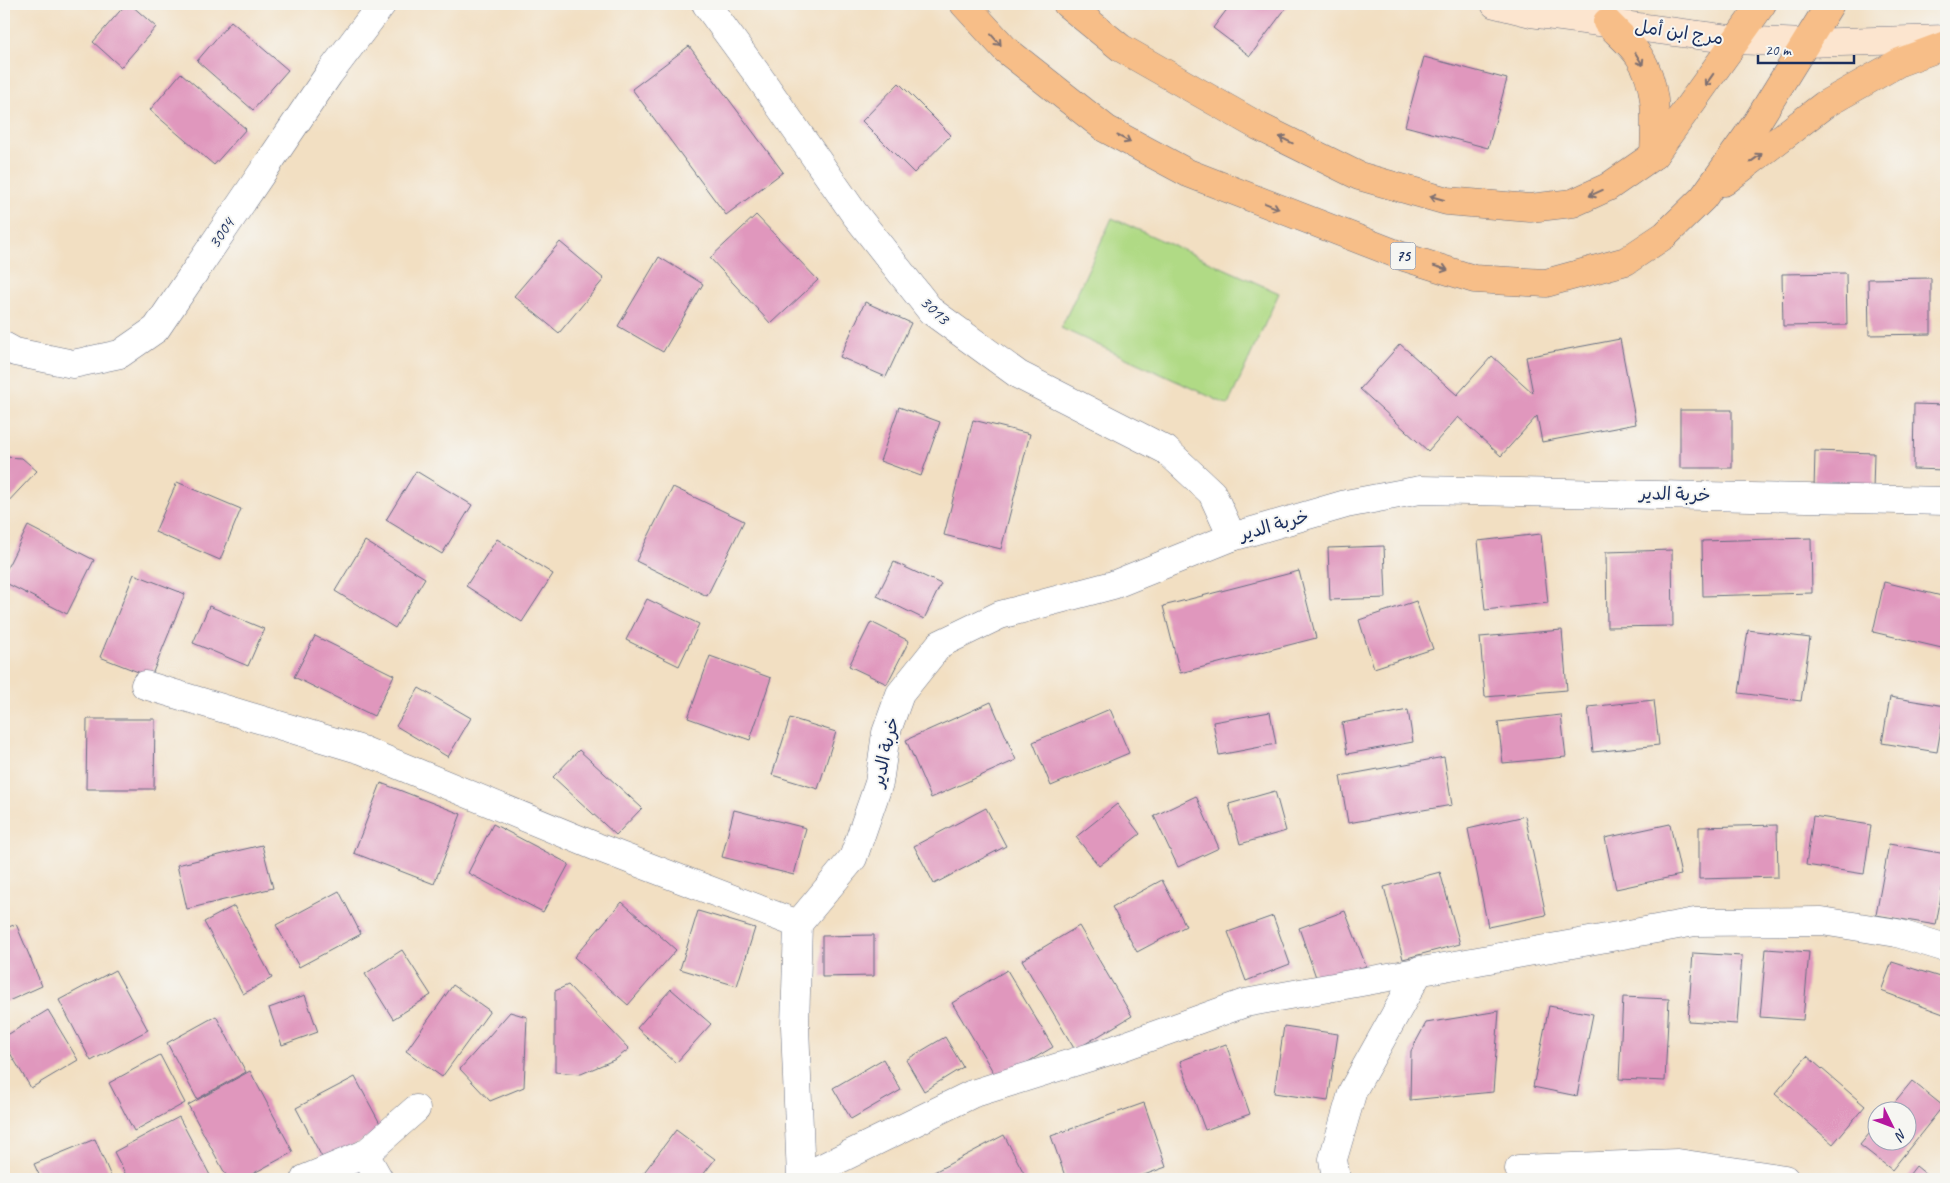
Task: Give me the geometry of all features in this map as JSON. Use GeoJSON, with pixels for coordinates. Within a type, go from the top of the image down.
{"type":"FeatureCollection","features":[{"type":"Feature","properties":{"kind":"highway","name":"75"},"geometry":{"type":"LineString","coordinates":[[964,4],[1006,50],[1106,129],[1188,173],[1407,258],[1474,279],[1546,283],[1626,261],[1666,234],[1703,198],[1757,122],[1830,4]]}},
{"type":"Feature","properties":{"kind":"highway"},"geometry":{"type":"LineString","coordinates":[[1067,4],[1121,48],[1258,126],[1359,176],[1447,201],[1530,208],[1573,203],[1608,187],[1654,155],[1762,4]]}},
{"type":"Feature","properties":{"kind":"highway"},"geometry":{"type":"LineString","coordinates":[[1607,22],[1640,57],[1649,81],[1656,102],[1654,155]]}},
{"type":"Feature","properties":{"kind":"highway"},"geometry":{"type":"LineString","coordinates":[[1703,198],[1780,141],[1824,105],[1900,62],[1946,46]]}},
{"type":"Feature","properties":{"kind":"street","name":"3004"},"geometry":{"type":"LineString","coordinates":[[4,346],[15,352],[73,364],[120,354],[156,329],[328,74],[382,4]]}},
{"type":"Feature","properties":{"kind":"street","name":"3013"},"geometry":{"type":"LineString","coordinates":[[706,4],[854,213],[931,311],[1019,375],[1166,450],[1212,493],[1232,537]]}},
{"type":"Feature","properties":{"kind":"street","name":"مرج ابن أمل"},"geometry":{"type":"LineString","coordinates":[[1495,4],[1531,13],[1736,40],[1805,43],[1946,39]]}},
{"type":"Feature","properties":{"kind":"street","name":"خربة الدير"},"geometry":{"type":"LineString","coordinates":[[798,924],[853,858],[879,784],[886,732],[900,694],[940,644],[1000,615],[1113,585],[1232,537],[1346,504],[1420,490],[1946,501]]}},
{"type":"Feature","properties":{"kind":"street"},"geometry":{"type":"LineString","coordinates":[[145,685],[362,750],[597,847],[798,924],[795,1026],[801,1179],[972,1094],[1116,1049],[1245,1003],[1695,922],[1822,921],[1897,933],[1946,948]]}},
{"type":"Feature","properties":{"kind":"street"},"geometry":{"type":"LineString","coordinates":[[1336,1179],[1333,1159],[1353,1090],[1420,970]]}},
{"type":"Feature","properties":{"kind":"street"},"geometry":{"type":"LineString","coordinates":[[305,1179],[365,1154],[416,1109]]}},
{"type":"Feature","properties":{"kind":"street"},"geometry":{"type":"LineString","coordinates":[[365,1154],[379,1179]]}},
{"type":"Feature","properties":{"kind":"street"},"geometry":{"type":"LineString","coordinates":[[1519,1169],[1678,1163],[1785,1179]]}},
{"type":"Feature","properties":{"kind":"green space"},"geometry":{"type":"Polygon","coordinates":[[[1112,218],[1279,293],[1228,405],[1061,328],[1112,218]]]}},
{"type":"Feature","properties":{"kind":"building"},"geometry":{"type":"Polygon","coordinates":[[[126,4],[130,4],[156,27],[121,67],[93,42],[126,4]]]}},
{"type":"Feature","properties":{"kind":"building"},"geometry":{"type":"Polygon","coordinates":[[[1231,4],[1289,4],[1250,56],[1213,28],[1231,4]]]}},
{"type":"Feature","properties":{"kind":"building"},"geometry":{"type":"Polygon","coordinates":[[[231,21],[288,70],[253,110],[197,61],[231,21]]]}},
{"type":"Feature","properties":{"kind":"building"},"geometry":{"type":"Polygon","coordinates":[[[689,46],[783,172],[726,215],[632,89],[689,46]]]}},
{"type":"Feature","properties":{"kind":"building"},"geometry":{"type":"Polygon","coordinates":[[[1424,57],[1507,79],[1488,148],[1405,126],[1424,57]]]}},
{"type":"Feature","properties":{"kind":"building"},"geometry":{"type":"Polygon","coordinates":[[[181,73],[246,129],[214,165],[150,110],[181,73]]]}},
{"type":"Feature","properties":{"kind":"building"},"geometry":{"type":"Polygon","coordinates":[[[899,83],[951,135],[914,173],[862,121],[899,83]]]}},
{"type":"Feature","properties":{"kind":"building"},"geometry":{"type":"Polygon","coordinates":[[[756,215],[818,280],[771,324],[710,258],[756,215]]]}},
{"type":"Feature","properties":{"kind":"building"},"geometry":{"type":"Polygon","coordinates":[[[560,242],[604,279],[559,333],[514,296],[560,242]]]}},
{"type":"Feature","properties":{"kind":"building"},"geometry":{"type":"Polygon","coordinates":[[[659,257],[703,284],[663,352],[618,326],[659,257]]]}},
{"type":"Feature","properties":{"kind":"building"},"geometry":{"type":"Polygon","coordinates":[[[1846,273],[1847,325],[1783,326],[1782,274],[1846,273]]]}},
{"type":"Feature","properties":{"kind":"building"},"geometry":{"type":"Polygon","coordinates":[[[1931,278],[1931,334],[1869,335],[1868,279],[1931,278]]]}},
{"type":"Feature","properties":{"kind":"building"},"geometry":{"type":"Polygon","coordinates":[[[865,302],[911,323],[886,377],[840,357],[865,302]]]}},
{"type":"Feature","properties":{"kind":"building"},"geometry":{"type":"Polygon","coordinates":[[[1620,339],[1636,424],[1542,442],[1537,416],[1501,456],[1458,417],[1428,451],[1360,389],[1400,344],[1457,395],[1492,356],[1533,393],[1526,357],[1620,339]]]}},
{"type":"Feature","properties":{"kind":"building"},"geometry":{"type":"Polygon","coordinates":[[[1914,404],[1946,405],[1946,470],[1913,469],[1914,404]]]}},
{"type":"Feature","properties":{"kind":"building"},"geometry":{"type":"Polygon","coordinates":[[[899,407],[940,422],[921,476],[880,461],[899,407]]]}},
{"type":"Feature","properties":{"kind":"building"},"geometry":{"type":"Polygon","coordinates":[[[1680,410],[1732,410],[1732,468],[1680,468],[1680,410]]]}},
{"type":"Feature","properties":{"kind":"building"},"geometry":{"type":"Polygon","coordinates":[[[973,420],[1030,434],[1001,549],[944,535],[973,420]]]}},
{"type":"Feature","properties":{"kind":"building"},"geometry":{"type":"Polygon","coordinates":[[[1815,451],[1874,453],[1873,491],[1814,490],[1815,451]]]}},
{"type":"Feature","properties":{"kind":"building"},"geometry":{"type":"Polygon","coordinates":[[[4,457],[22,458],[37,471],[4,506],[4,457]]]}},
{"type":"Feature","properties":{"kind":"building"},"geometry":{"type":"Polygon","coordinates":[[[416,471],[472,505],[442,554],[386,520],[416,471]]]}},
{"type":"Feature","properties":{"kind":"building"},"geometry":{"type":"Polygon","coordinates":[[[177,482],[241,509],[220,560],[155,532],[177,482]]]}},
{"type":"Feature","properties":{"kind":"building"},"geometry":{"type":"Polygon","coordinates":[[[673,487],[744,521],[707,596],[636,561],[673,487]]]}},
{"type":"Feature","properties":{"kind":"building"},"geometry":{"type":"Polygon","coordinates":[[[28,526],[94,560],[67,614],[4,582],[4,574],[28,526]]]}},
{"type":"Feature","properties":{"kind":"building"},"geometry":{"type":"Polygon","coordinates":[[[1541,534],[1548,603],[1485,610],[1478,541],[1541,534]]]}},
{"type":"Feature","properties":{"kind":"building"},"geometry":{"type":"Polygon","coordinates":[[[1811,538],[1812,593],[1703,596],[1702,541],[1811,538]]]}},
{"type":"Feature","properties":{"kind":"building"},"geometry":{"type":"Polygon","coordinates":[[[497,539],[553,574],[522,622],[466,586],[497,539]]]}},
{"type":"Feature","properties":{"kind":"building"},"geometry":{"type":"Polygon","coordinates":[[[365,541],[425,578],[395,628],[335,591],[365,541]]]}},
{"type":"Feature","properties":{"kind":"building"},"geometry":{"type":"Polygon","coordinates":[[[1384,546],[1386,598],[1330,600],[1328,548],[1384,546]]]}},
{"type":"Feature","properties":{"kind":"building"},"geometry":{"type":"Polygon","coordinates":[[[1672,550],[1673,626],[1607,627],[1606,552],[1672,550]]]}},
{"type":"Feature","properties":{"kind":"building"},"geometry":{"type":"Polygon","coordinates":[[[894,562],[941,584],[924,619],[877,596],[894,562]]]}},
{"type":"Feature","properties":{"kind":"building"},"geometry":{"type":"Polygon","coordinates":[[[1299,571],[1316,638],[1180,673],[1163,606],[1299,571]]]}},
{"type":"Feature","properties":{"kind":"building"},"geometry":{"type":"Polygon","coordinates":[[[134,574],[185,594],[151,677],[100,657],[134,574]]]}},
{"type":"Feature","properties":{"kind":"building"},"geometry":{"type":"Polygon","coordinates":[[[1884,582],[1946,597],[1946,649],[1873,632],[1884,582]]]}},
{"type":"Feature","properties":{"kind":"building"},"geometry":{"type":"Polygon","coordinates":[[[647,599],[699,624],[679,666],[626,640],[647,599]]]}},
{"type":"Feature","properties":{"kind":"building"},"geometry":{"type":"Polygon","coordinates":[[[1416,601],[1433,649],[1374,668],[1359,620],[1416,601]]]}},
{"type":"Feature","properties":{"kind":"building"},"geometry":{"type":"Polygon","coordinates":[[[209,606],[264,629],[248,666],[193,643],[209,606]]]}},
{"type":"Feature","properties":{"kind":"building"},"geometry":{"type":"Polygon","coordinates":[[[871,622],[909,641],[887,684],[849,666],[871,622]]]}},
{"type":"Feature","properties":{"kind":"building"},"geometry":{"type":"Polygon","coordinates":[[[1562,630],[1567,690],[1485,697],[1480,637],[1562,630]]]}},
{"type":"Feature","properties":{"kind":"building"},"geometry":{"type":"Polygon","coordinates":[[[1748,630],[1810,638],[1801,701],[1739,693],[1748,630]]]}},
{"type":"Feature","properties":{"kind":"building"},"geometry":{"type":"Polygon","coordinates":[[[315,636],[394,675],[374,716],[294,677],[315,636]]]}},
{"type":"Feature","properties":{"kind":"building"},"geometry":{"type":"Polygon","coordinates":[[[710,656],[771,678],[750,740],[688,718],[710,656]]]}},
{"type":"Feature","properties":{"kind":"building"},"geometry":{"type":"Polygon","coordinates":[[[419,688],[471,718],[448,757],[396,726],[419,688]]]}},
{"type":"Feature","properties":{"kind":"building"},"geometry":{"type":"Polygon","coordinates":[[[1890,697],[1945,706],[1937,752],[1882,743],[1890,697]]]}},
{"type":"Feature","properties":{"kind":"building"},"geometry":{"type":"Polygon","coordinates":[[[1654,700],[1659,745],[1593,752],[1588,707],[1654,700]]]}},
{"type":"Feature","properties":{"kind":"building"},"geometry":{"type":"Polygon","coordinates":[[[991,702],[1016,760],[931,798],[906,740],[991,702]]]}},
{"type":"Feature","properties":{"kind":"building"},"geometry":{"type":"Polygon","coordinates":[[[1110,709],[1129,753],[1051,786],[1033,742],[1110,709]]]}},
{"type":"Feature","properties":{"kind":"building"},"geometry":{"type":"Polygon","coordinates":[[[1408,710],[1413,742],[1347,754],[1342,723],[1408,710]]]}},
{"type":"Feature","properties":{"kind":"building"},"geometry":{"type":"Polygon","coordinates":[[[1270,712],[1276,744],[1219,755],[1213,722],[1270,712]]]}},
{"type":"Feature","properties":{"kind":"building"},"geometry":{"type":"Polygon","coordinates":[[[1561,715],[1566,757],[1503,763],[1498,722],[1561,715]]]}},
{"type":"Feature","properties":{"kind":"building"},"geometry":{"type":"Polygon","coordinates":[[[790,718],[836,732],[818,789],[772,775],[790,718]]]}},
{"type":"Feature","properties":{"kind":"building"},"geometry":{"type":"Polygon","coordinates":[[[87,719],[155,719],[154,789],[86,789],[87,719]]]}},
{"type":"Feature","properties":{"kind":"building"},"geometry":{"type":"Polygon","coordinates":[[[579,750],[642,808],[616,835],[553,777],[579,750]]]}},
{"type":"Feature","properties":{"kind":"building"},"geometry":{"type":"Polygon","coordinates":[[[1444,757],[1452,805],[1348,823],[1340,776],[1444,757]]]}},
{"type":"Feature","properties":{"kind":"building"},"geometry":{"type":"Polygon","coordinates":[[[381,783],[461,814],[434,884],[354,853],[381,783]]]}},
{"type":"Feature","properties":{"kind":"building"},"geometry":{"type":"Polygon","coordinates":[[[1275,791],[1286,831],[1240,844],[1229,804],[1275,791]]]}},
{"type":"Feature","properties":{"kind":"building"},"geometry":{"type":"Polygon","coordinates":[[[1196,796],[1219,848],[1178,867],[1154,816],[1196,796]]]}},
{"type":"Feature","properties":{"kind":"building"},"geometry":{"type":"Polygon","coordinates":[[[1117,804],[1140,834],[1099,866],[1076,837],[1117,804]]]}},
{"type":"Feature","properties":{"kind":"building"},"geometry":{"type":"Polygon","coordinates":[[[986,808],[1006,846],[934,884],[914,846],[986,808]]]}},
{"type":"Feature","properties":{"kind":"building"},"geometry":{"type":"Polygon","coordinates":[[[734,810],[806,828],[794,875],[722,857],[734,810]]]}},
{"type":"Feature","properties":{"kind":"building"},"geometry":{"type":"Polygon","coordinates":[[[1525,816],[1546,915],[1488,927],[1468,829],[1525,816]]]}},
{"type":"Feature","properties":{"kind":"building"},"geometry":{"type":"Polygon","coordinates":[[[1813,816],[1871,825],[1864,874],[1806,865],[1813,816]]]}},
{"type":"Feature","properties":{"kind":"building"},"geometry":{"type":"Polygon","coordinates":[[[493,824],[569,864],[543,912],[468,873],[493,824]]]}},
{"type":"Feature","properties":{"kind":"building"},"geometry":{"type":"Polygon","coordinates":[[[1670,824],[1681,875],[1616,889],[1605,838],[1670,824]]]}},
{"type":"Feature","properties":{"kind":"building"},"geometry":{"type":"Polygon","coordinates":[[[1777,825],[1778,877],[1699,879],[1699,827],[1777,825]]]}},
{"type":"Feature","properties":{"kind":"building"},"geometry":{"type":"Polygon","coordinates":[[[1889,844],[1946,854],[1946,867],[1936,925],[1876,915],[1889,844]]]}},
{"type":"Feature","properties":{"kind":"building"},"geometry":{"type":"Polygon","coordinates":[[[262,845],[273,888],[187,909],[177,865],[262,845]]]}},
{"type":"Feature","properties":{"kind":"building"},"geometry":{"type":"Polygon","coordinates":[[[1440,872],[1460,944],[1403,959],[1384,887],[1440,872]]]}},
{"type":"Feature","properties":{"kind":"building"},"geometry":{"type":"Polygon","coordinates":[[[1162,880],[1186,926],[1137,952],[1112,907],[1162,880]]]}},
{"type":"Feature","properties":{"kind":"building"},"geometry":{"type":"Polygon","coordinates":[[[339,891],[361,934],[299,967],[276,925],[339,891]]]}},
{"type":"Feature","properties":{"kind":"building"},"geometry":{"type":"Polygon","coordinates":[[[622,902],[676,950],[628,1005],[574,957],[622,902]]]}},
{"type":"Feature","properties":{"kind":"building"},"geometry":{"type":"Polygon","coordinates":[[[234,906],[272,978],[243,994],[204,922],[234,906]]]}},
{"type":"Feature","properties":{"kind":"building"},"geometry":{"type":"Polygon","coordinates":[[[698,911],[755,928],[737,986],[680,969],[698,911]]]}},
{"type":"Feature","properties":{"kind":"building"},"geometry":{"type":"Polygon","coordinates":[[[1345,911],[1366,966],[1318,983],[1299,928],[1345,911]]]}},
{"type":"Feature","properties":{"kind":"building"},"geometry":{"type":"Polygon","coordinates":[[[1273,916],[1290,964],[1246,981],[1228,932],[1273,916]]]}},
{"type":"Feature","properties":{"kind":"building"},"geometry":{"type":"Polygon","coordinates":[[[16,924],[42,986],[4,1003],[4,929],[16,924]]]}},
{"type":"Feature","properties":{"kind":"building"},"geometry":{"type":"Polygon","coordinates":[[[1079,926],[1132,1016],[1075,1050],[1022,960],[1079,926]]]}},
{"type":"Feature","properties":{"kind":"building"},"geometry":{"type":"Polygon","coordinates":[[[874,935],[874,976],[822,977],[822,936],[874,935]]]}},
{"type":"Feature","properties":{"kind":"building"},"geometry":{"type":"Polygon","coordinates":[[[1766,949],[1809,952],[1803,1020],[1760,1017],[1766,949]]]}},
{"type":"Feature","properties":{"kind":"building"},"geometry":{"type":"Polygon","coordinates":[[[402,950],[431,995],[393,1019],[365,974],[402,950]]]}},
{"type":"Feature","properties":{"kind":"building"},"geometry":{"type":"Polygon","coordinates":[[[1693,953],[1742,956],[1737,1024],[1688,1021],[1693,953]]]}},
{"type":"Feature","properties":{"kind":"building"},"geometry":{"type":"Polygon","coordinates":[[[1892,962],[1946,979],[1946,1015],[1881,991],[1892,962]]]}},
{"type":"Feature","properties":{"kind":"building"},"geometry":{"type":"Polygon","coordinates":[[[115,970],[148,1030],[91,1061],[59,1000],[115,970]]]}},
{"type":"Feature","properties":{"kind":"building"},"geometry":{"type":"Polygon","coordinates":[[[1007,970],[1053,1047],[998,1080],[952,1003],[1007,970]]]}},
{"type":"Feature","properties":{"kind":"building"},"geometry":{"type":"Polygon","coordinates":[[[453,985],[490,1011],[442,1077],[406,1051],[453,985]]]}},
{"type":"Feature","properties":{"kind":"building"},"geometry":{"type":"Polygon","coordinates":[[[568,985],[629,1049],[616,1059],[581,1074],[555,1072],[555,991],[568,985]]]}},
{"type":"Feature","properties":{"kind":"building"},"geometry":{"type":"Polygon","coordinates":[[[671,989],[711,1024],[676,1063],[637,1028],[671,989]]]}},
{"type":"Feature","properties":{"kind":"building"},"geometry":{"type":"Polygon","coordinates":[[[305,995],[318,1032],[282,1045],[269,1008],[305,995]]]}},
{"type":"Feature","properties":{"kind":"building"},"geometry":{"type":"Polygon","coordinates":[[[1623,997],[1669,999],[1665,1081],[1619,1079],[1623,997]]]}},
{"type":"Feature","properties":{"kind":"building"},"geometry":{"type":"Polygon","coordinates":[[[1549,1006],[1593,1014],[1577,1096],[1533,1087],[1549,1006]]]}},
{"type":"Feature","properties":{"kind":"building"},"geometry":{"type":"Polygon","coordinates":[[[48,1010],[78,1060],[31,1088],[4,1043],[4,1037],[48,1010]]]}},
{"type":"Feature","properties":{"kind":"building"},"geometry":{"type":"Polygon","coordinates":[[[1499,1011],[1493,1092],[1410,1100],[1411,1051],[1426,1023],[1499,1011]]]}},
{"type":"Feature","properties":{"kind":"building"},"geometry":{"type":"Polygon","coordinates":[[[510,1012],[527,1017],[524,1087],[490,1101],[460,1069],[510,1012]]]}},
{"type":"Feature","properties":{"kind":"building"},"geometry":{"type":"Polygon","coordinates":[[[216,1016],[246,1072],[197,1099],[167,1043],[216,1016]]]}},
{"type":"Feature","properties":{"kind":"building"},"geometry":{"type":"Polygon","coordinates":[[[1284,1026],[1338,1034],[1328,1101],[1274,1093],[1284,1026]]]}},
{"type":"Feature","properties":{"kind":"building"},"geometry":{"type":"Polygon","coordinates":[[[945,1037],[963,1067],[924,1091],[906,1060],[945,1037]]]}},
{"type":"Feature","properties":{"kind":"building"},"geometry":{"type":"Polygon","coordinates":[[[1226,1044],[1250,1114],[1205,1130],[1180,1061],[1226,1044]]]}},
{"type":"Feature","properties":{"kind":"building"},"geometry":{"type":"Polygon","coordinates":[[[160,1055],[185,1103],[134,1131],[109,1083],[160,1055]]]}},
{"type":"Feature","properties":{"kind":"building"},"geometry":{"type":"Polygon","coordinates":[[[1807,1056],[1865,1106],[1833,1144],[1775,1094],[1807,1056]]]}},
{"type":"Feature","properties":{"kind":"building"},"geometry":{"type":"Polygon","coordinates":[[[883,1059],[901,1090],[851,1119],[833,1088],[883,1059]]]}},
{"type":"Feature","properties":{"kind":"building"},"geometry":{"type":"Polygon","coordinates":[[[250,1071],[293,1152],[243,1179],[228,1179],[188,1105],[250,1071]]]}},
{"type":"Feature","properties":{"kind":"building"},"geometry":{"type":"Polygon","coordinates":[[[355,1077],[383,1129],[324,1161],[296,1108],[355,1077]]]}},
{"type":"Feature","properties":{"kind":"building"},"geometry":{"type":"Polygon","coordinates":[[[1912,1081],[1943,1106],[1918,1137],[1918,1100],[1896,1100],[1912,1081]]]}},
{"type":"Feature","properties":{"kind":"building"},"geometry":{"type":"Polygon","coordinates":[[[1144,1103],[1166,1167],[1133,1179],[1066,1179],[1051,1136],[1144,1103]]]}},
{"type":"Feature","properties":{"kind":"building"},"geometry":{"type":"Polygon","coordinates":[[[179,1117],[212,1179],[128,1179],[114,1152],[179,1117]]]}},
{"type":"Feature","properties":{"kind":"building"},"geometry":{"type":"Polygon","coordinates":[[[676,1130],[715,1159],[700,1179],[647,1179],[642,1175],[676,1130]]]}},
{"type":"Feature","properties":{"kind":"building"},"geometry":{"type":"Polygon","coordinates":[[[1004,1135],[1027,1179],[921,1179],[1004,1135]]]}},
{"type":"Feature","properties":{"kind":"building"},"geometry":{"type":"Polygon","coordinates":[[[1868,1135],[1868,1150],[1908,1150],[1892,1170],[1860,1145],[1868,1135]]]}},
{"type":"Feature","properties":{"kind":"building"},"geometry":{"type":"Polygon","coordinates":[[[95,1139],[112,1179],[41,1179],[34,1164],[95,1139]]]}},
{"type":"Feature","properties":{"kind":"building"},"geometry":{"type":"Polygon","coordinates":[[[1916,1166],[1932,1179],[1906,1179],[1916,1166]]]}}]}
